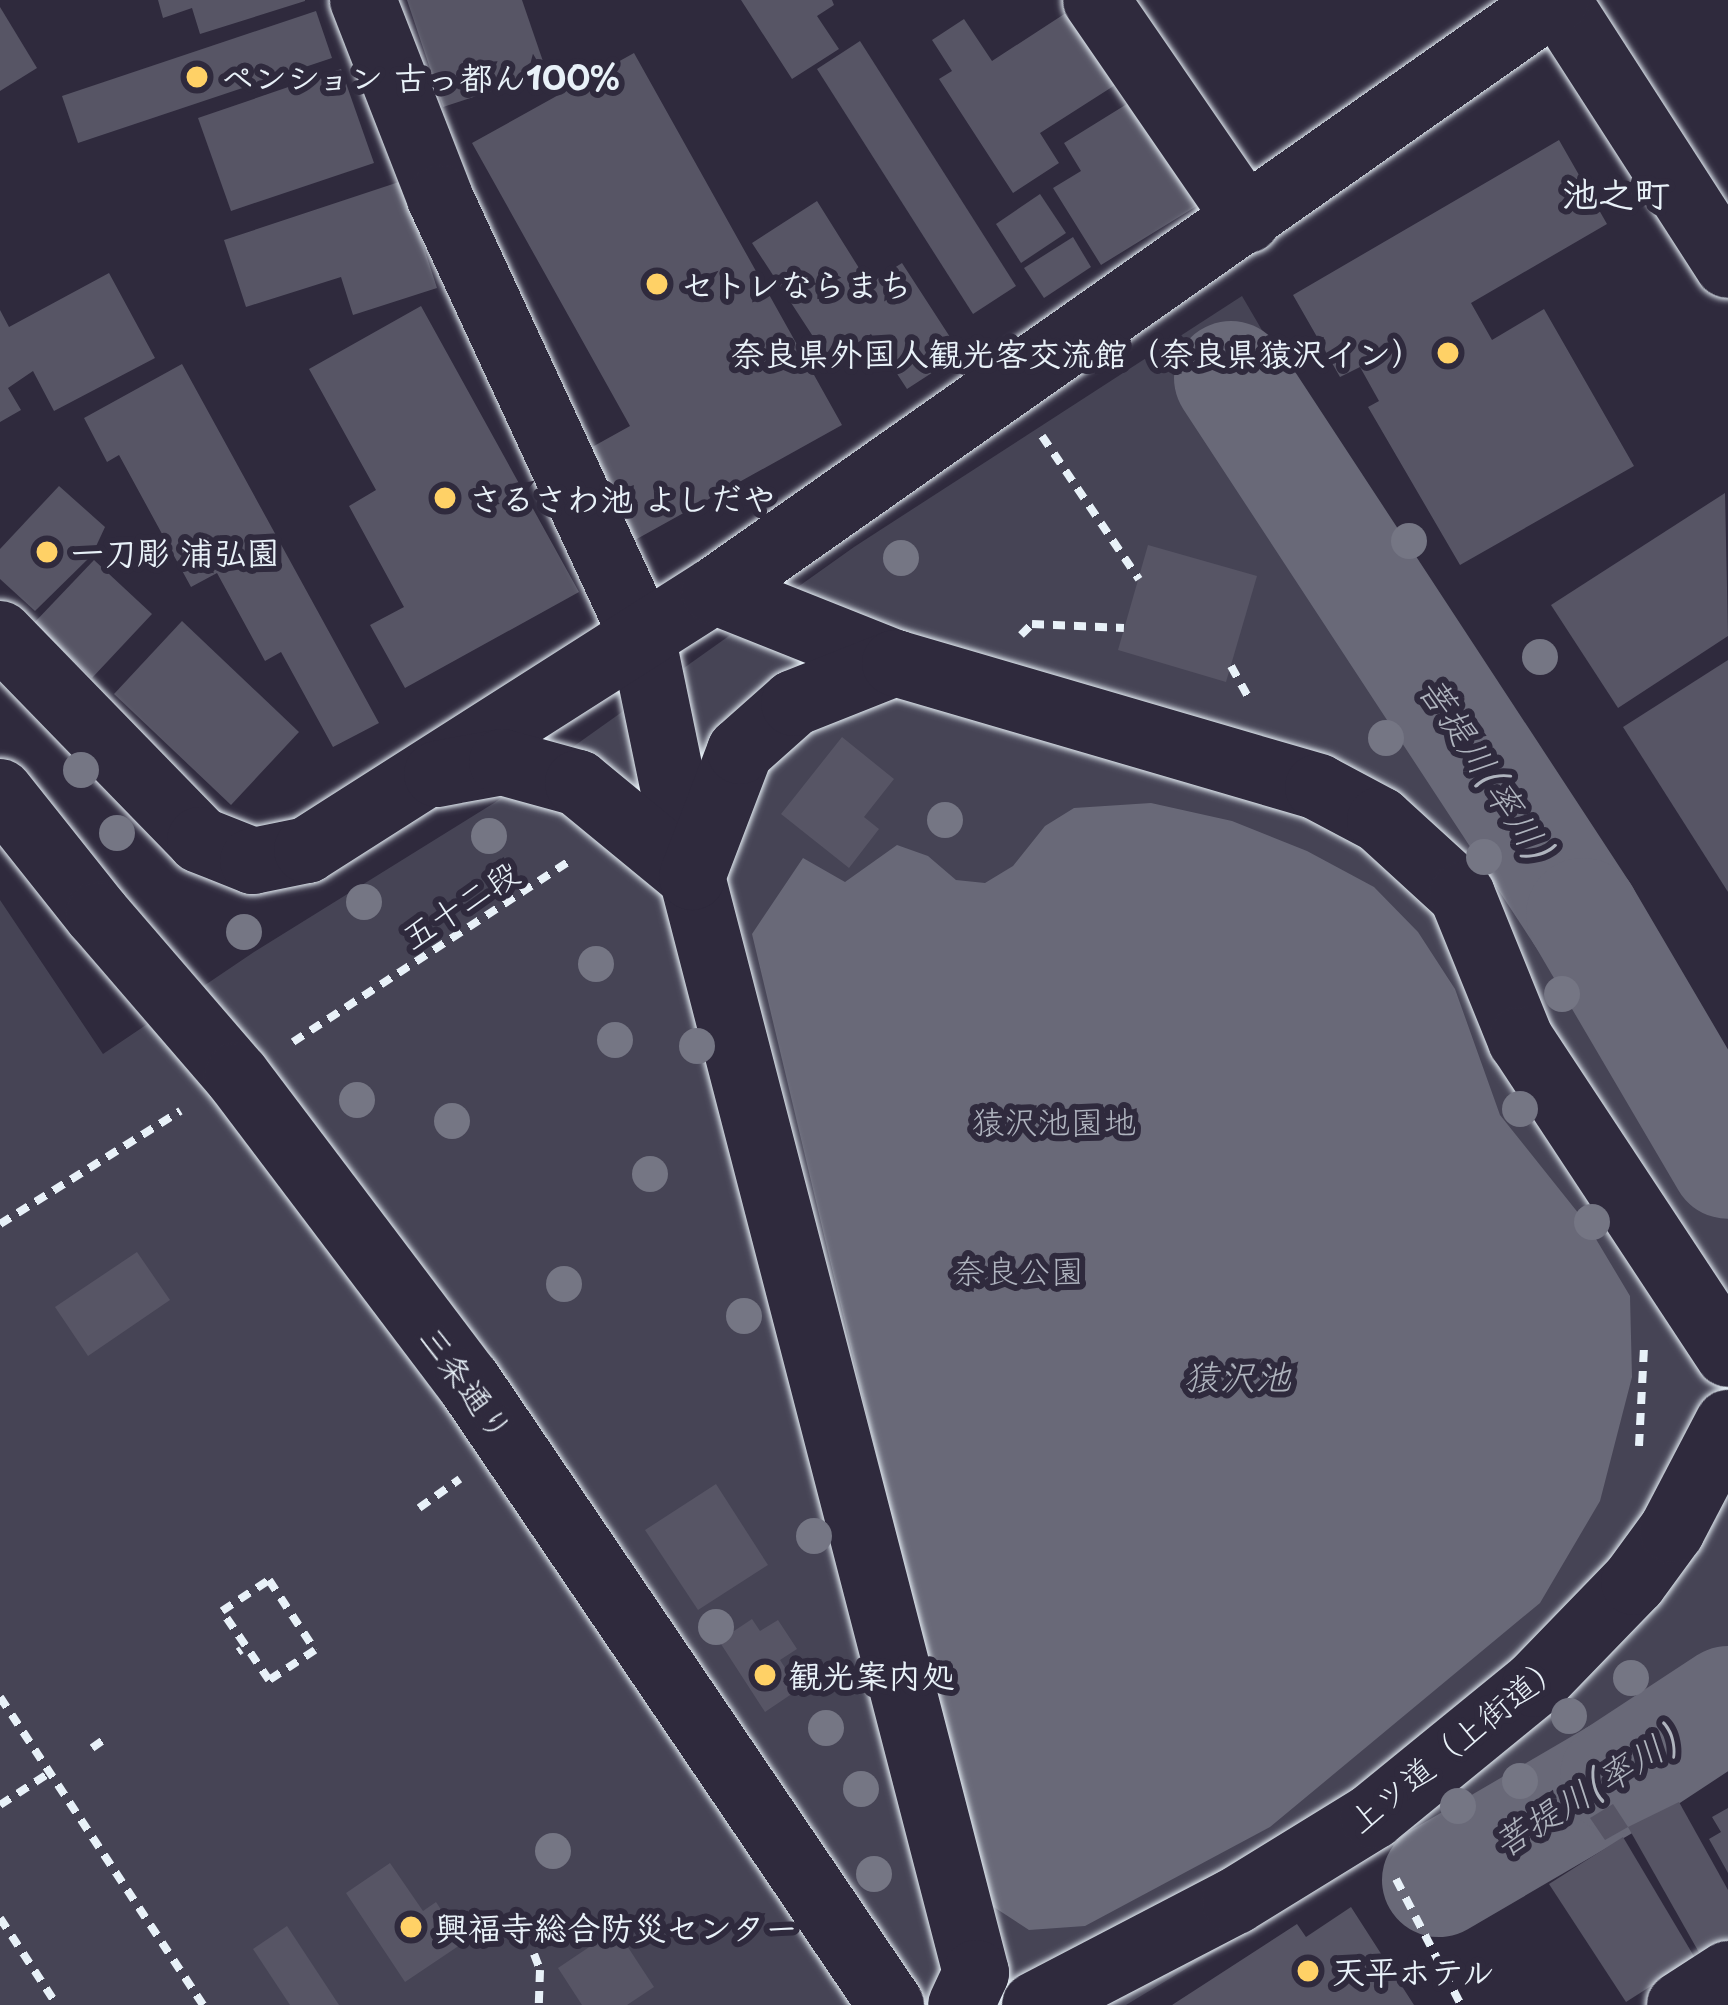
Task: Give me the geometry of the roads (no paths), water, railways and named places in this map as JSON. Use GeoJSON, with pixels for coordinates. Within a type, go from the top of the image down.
{"type":"FeatureCollection","features":[{"type":"Feature","properties":{"kind":"street"},"geometry":{"type":"LineString","coordinates":[[363,0],[440,198],[643,636],[692,877],[976,1973],[961,2005]]}},
{"type":"Feature","properties":{"kind":"street"},"geometry":{"type":"LineString","coordinates":[[1096,0],[1247,220]]}},
{"type":"Feature","properties":{"kind":"street"},"geometry":{"type":"LineString","coordinates":[[0,634],[200,841],[253,861],[308,850],[714,591],[1556,0],[1728,265]]}},
{"type":"Feature","properties":{"kind":"street"},"geometry":{"type":"LineString","coordinates":[[714,591],[895,663],[1318,787],[1380,820],[1462,895],[1521,1040],[1728,1354]]}},
{"type":"Feature","properties":{"kind":"street"},"geometry":{"type":"LineString","coordinates":[[692,877],[740,751],[794,703],[895,663]]}},
{"type":"Feature","properties":{"kind":"street"},"geometry":{"type":"LineString","coordinates":[[422,777],[502,762],[578,783],[692,877]]}},
{"type":"Feature","properties":{"kind":"street","name":"三条通り"},"geometry":{"type":"LineString","coordinates":[[0,792],[98,916],[237,1076],[468,1381],[891,2005]]}},
{"type":"Feature","properties":{"kind":"street","name":"上ツ道（上街道）"},"geometry":{"type":"LineString","coordinates":[[1035,2005],[1235,1901],[1373,1816],[1535,1684],[1634,1582],[1672,1530],[1728,1423]]}},
{"type":"Feature","properties":{"kind":"street"},"geometry":{"type":"LineString","coordinates":[[1680,2005],[1728,1974]]}},
{"type":"Feature","properties":{"kind":"water","name":"猿沢池"},"geometry":{"type":"Polygon","coordinates":[[[1151,803],[1232,821],[1307,851],[1374,887],[1418,932],[1455,989],[1500,1115],[1587,1224],[1630,1296],[1632,1377],[1600,1501],[1540,1603],[1270,1827],[1085,1926],[1029,1930],[983,1900],[752,934],[803,858],[845,882],[897,845],[928,856],[956,880],[985,883],[1013,866],[1045,826],[1074,808],[1151,803]]]}},
{"type":"Feature","properties":{"kind":"waterway","name":"菩提川(率川)"},"geometry":{"type":"LineString","coordinates":[[1231,378],[1583,915],[1728,1162]]}},
{"type":"Feature","properties":{"kind":"waterway","name":"菩提川(率川)"},"geometry":{"type":"LineString","coordinates":[[1439,1880],[1617,1776],[1728,1703]]}},
{"type":"Feature","properties":{"kind":"place","name":"ペンション 古っ都ん100%"},"geometry":{"type":"Point","coordinates":[197,77]}},
{"type":"Feature","properties":{"kind":"place","name":"セトレならまち"},"geometry":{"type":"Point","coordinates":[657,284]}},
{"type":"Feature","properties":{"kind":"place","name":"奈良県外国人観光客交流館（奈良県猿沢イン）"},"geometry":{"type":"Point","coordinates":[1448,353]}},
{"type":"Feature","properties":{"kind":"place","name":"さるさわ池 よしだや"},"geometry":{"type":"Point","coordinates":[445,498]}},
{"type":"Feature","properties":{"kind":"place","name":"一刀彫 浦弘園"},"geometry":{"type":"Point","coordinates":[47,552]}},
{"type":"Feature","properties":{"kind":"place","name":"観光案内処"},"geometry":{"type":"Point","coordinates":[765,1675]}},
{"type":"Feature","properties":{"kind":"place","name":"興福寺総合防災センター"},"geometry":{"type":"Point","coordinates":[411,1927]}},
{"type":"Feature","properties":{"kind":"place","name":"天平ホテル"},"geometry":{"type":"Point","coordinates":[1308,1971]}},
{"type":"Feature","properties":{"kind":"district","name":"池之町"},"geometry":{"type":"Point","coordinates":[1616,193]}},
{"type":"Feature","properties":{"kind":"park label","name":"猿沢池園地"},"geometry":{"type":"Point","coordinates":[1054,1121]}},
{"type":"Feature","properties":{"kind":"park label","name":"奈良公園"},"geometry":{"type":"Point","coordinates":[1018,1270]}}]}
